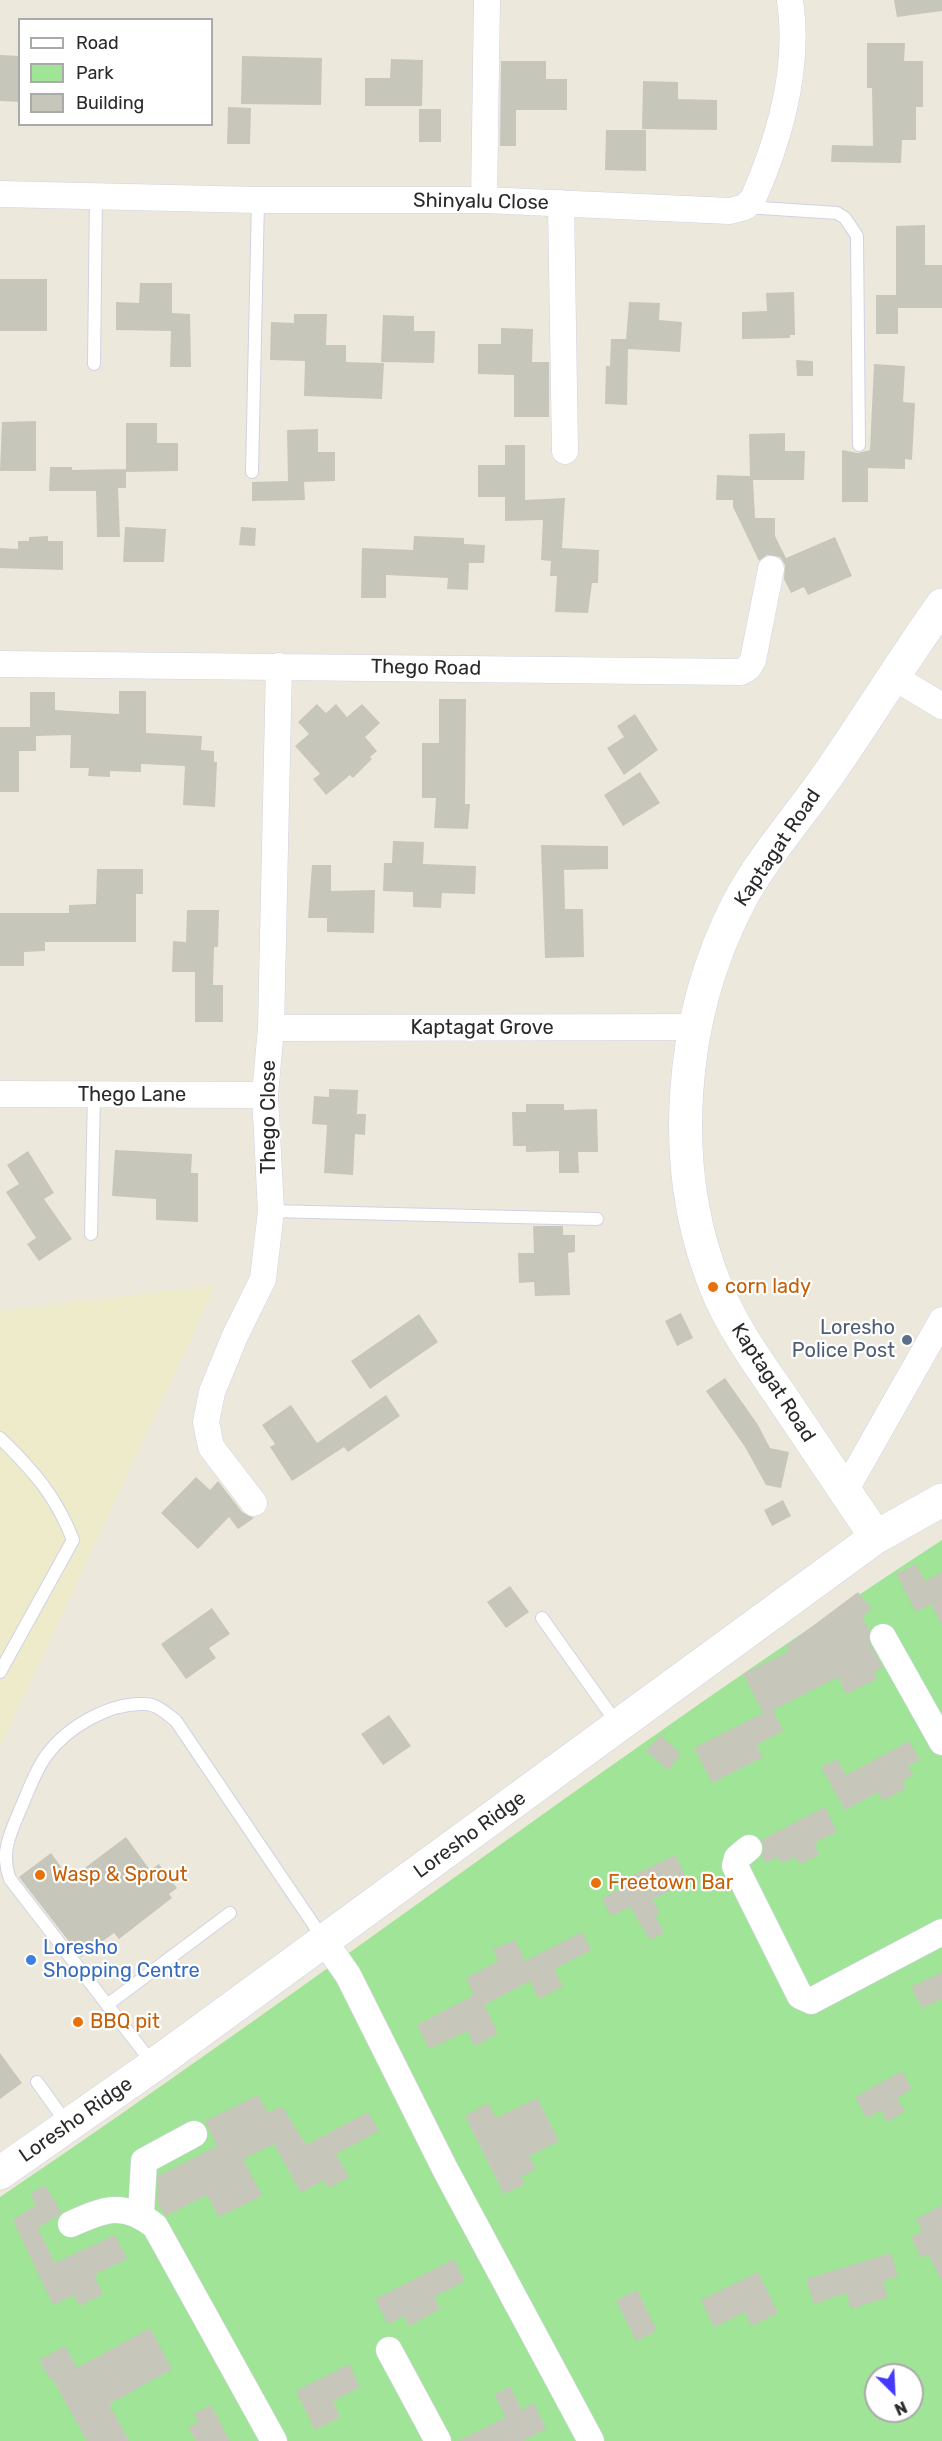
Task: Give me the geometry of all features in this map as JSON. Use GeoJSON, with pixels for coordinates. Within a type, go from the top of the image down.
{"type":"FeatureCollection","features":[{"type":"Feature","properties":{"kind":"main road","name":"Kaptagat Road"},"geometry":{"type":"LineString","coordinates":[[876,1537],[736,1330],[716,1287],[698,1234],[688,1171],[687,1093],[694,1027],[715,954],[740,900],[831,772],[892,676],[942,605]]}},
{"type":"Feature","properties":{"kind":"main road","name":"Loresho Ridge"},"geometry":{"type":"LineString","coordinates":[[0,2173],[154,2065],[876,1537],[942,1500]]}},
{"type":"Feature","properties":{"kind":"street"},"geometry":{"type":"LineString","coordinates":[[484,200],[487,0]]}},
{"type":"Feature","properties":{"kind":"street"},"geometry":{"type":"LineString","coordinates":[[745,207],[753,199],[760,183],[789,90],[793,50],[790,0]]}},
{"type":"Feature","properties":{"kind":"street","name":"Shinyalu Close"},"geometry":{"type":"LineString","coordinates":[[0,194],[258,200],[484,200],[730,211],[745,207]]}},
{"type":"Feature","properties":{"kind":"street"},"geometry":{"type":"LineString","coordinates":[[561,203],[565,452]]}},
{"type":"Feature","properties":{"kind":"street","name":"Thego Road"},"geometry":{"type":"LineString","coordinates":[[0,664],[741,672],[748,668],[753,660],[771,569]]}},
{"type":"Feature","properties":{"kind":"street","name":"Thego Close"},"geometry":{"type":"LineString","coordinates":[[254,1503],[211,1447],[206,1422],[219,1373],[263,1279],[271,1211],[265,1095],[271,1028],[279,666]]}},
{"type":"Feature","properties":{"kind":"street"},"geometry":{"type":"LineString","coordinates":[[892,676],[942,706]]}},
{"type":"Feature","properties":{"kind":"street","name":"Kaptagat Grove"},"geometry":{"type":"LineString","coordinates":[[271,1028],[694,1027]]}},
{"type":"Feature","properties":{"kind":"street","name":"Thego Lane"},"geometry":{"type":"LineString","coordinates":[[0,1094],[265,1095]]}},
{"type":"Feature","properties":{"kind":"street"},"geometry":{"type":"LineString","coordinates":[[845,1491],[942,1320]]}},
{"type":"Feature","properties":{"kind":"street"},"geometry":{"type":"LineString","coordinates":[[884,1637],[942,1742]]}},
{"type":"Feature","properties":{"kind":"street"},"geometry":{"type":"LineString","coordinates":[[749,1848],[737,1858],[735,1866],[800,1996],[811,2001],[942,1932]]}},
{"type":"Feature","properties":{"kind":"street"},"geometry":{"type":"LineString","coordinates":[[324,1941],[348,1974],[445,2169],[591,2441]]}},
{"type":"Feature","properties":{"kind":"street"},"geometry":{"type":"LineString","coordinates":[[141,2214],[144,2161],[194,2134]]}},
{"type":"Feature","properties":{"kind":"street"},"geometry":{"type":"LineString","coordinates":[[71,2224],[112,2208],[141,2214],[154,2226],[274,2441]]}},
{"type":"Feature","properties":{"kind":"street"},"geometry":{"type":"LineString","coordinates":[[389,2350],[438,2441]]}},
{"type":"Feature","properties":{"kind":"lane"},"geometry":{"type":"LineString","coordinates":[[94,364],[96,195]]}},
{"type":"Feature","properties":{"kind":"lane"},"geometry":{"type":"LineString","coordinates":[[252,472],[258,200]]}},
{"type":"Feature","properties":{"kind":"lane"},"geometry":{"type":"LineString","coordinates":[[745,207],[837,213],[845,218],[857,236],[859,446]]}},
{"type":"Feature","properties":{"kind":"lane"},"geometry":{"type":"LineString","coordinates":[[91,1234],[94,1095]]}},
{"type":"Feature","properties":{"kind":"lane"},"geometry":{"type":"LineString","coordinates":[[271,1211],[597,1219]]}},
{"type":"Feature","properties":{"kind":"lane"},"geometry":{"type":"LineString","coordinates":[[0,1438],[35,1471],[65,1518],[73,1540],[0,1672]]}},
{"type":"Feature","properties":{"kind":"lane"},"geometry":{"type":"LineString","coordinates":[[542,1618],[618,1726]]}},
{"type":"Feature","properties":{"kind":"lane"},"geometry":{"type":"LineString","coordinates":[[154,2065],[10,1879],[3,1859],[4,1848],[28,1791],[46,1756],[68,1734],[109,1710],[146,1703],[162,1710],[176,1721],[324,1941]]}},
{"type":"Feature","properties":{"kind":"lane"},"geometry":{"type":"LineString","coordinates":[[107,2005],[230,1913]]}},
{"type":"Feature","properties":{"kind":"lane"},"geometry":{"type":"LineString","coordinates":[[37,2082],[69,2126]]}},
{"type":"Feature","properties":{"kind":"shaded area"},"geometry":{"type":"Polygon","coordinates":[[[216,1285],[0,1747],[0,1311],[216,1285]]]}},
{"type":"Feature","properties":{"kind":"green space"},"geometry":{"type":"Polygon","coordinates":[[[942,1540],[942,2441],[0,2441],[0,2197],[236,2033],[822,1619],[942,1540]]]}},
{"type":"Feature","properties":{"kind":"building"},"geometry":{"type":"Polygon","coordinates":[[[894,0],[942,0],[942,11],[897,17],[894,0]]]}},
{"type":"Feature","properties":{"kind":"building"},"geometry":{"type":"Polygon","coordinates":[[[867,43],[905,43],[904,61],[923,61],[923,107],[916,107],[916,140],[902,140],[901,163],[831,162],[832,145],[873,146],[872,88],[867,88],[867,43]]]}},
{"type":"Feature","properties":{"kind":"building"},"geometry":{"type":"Polygon","coordinates":[[[0,55],[18,56],[18,102],[0,101],[0,55]]]}},
{"type":"Feature","properties":{"kind":"building"},"geometry":{"type":"Polygon","coordinates":[[[242,56],[322,58],[321,105],[241,104],[242,56]]]}},
{"type":"Feature","properties":{"kind":"building"},"geometry":{"type":"Polygon","coordinates":[[[391,59],[423,60],[422,106],[365,106],[365,78],[390,78],[391,59]]]}},
{"type":"Feature","properties":{"kind":"building"},"geometry":{"type":"Polygon","coordinates":[[[501,61],[546,61],[546,79],[567,79],[567,110],[516,110],[516,146],[500,146],[501,61]]]}},
{"type":"Feature","properties":{"kind":"building"},"geometry":{"type":"Polygon","coordinates":[[[643,81],[678,82],[678,99],[717,100],[717,130],[642,129],[643,81]]]}},
{"type":"Feature","properties":{"kind":"building"},"geometry":{"type":"Polygon","coordinates":[[[228,107],[251,108],[250,144],[227,144],[228,107]]]}},
{"type":"Feature","properties":{"kind":"building"},"geometry":{"type":"Polygon","coordinates":[[[419,109],[441,109],[441,142],[419,142],[419,109]]]}},
{"type":"Feature","properties":{"kind":"building"},"geometry":{"type":"Polygon","coordinates":[[[606,130],[646,130],[646,171],[605,170],[606,130]]]}},
{"type":"Feature","properties":{"kind":"building"},"geometry":{"type":"Polygon","coordinates":[[[925,225],[925,265],[942,265],[942,308],[898,308],[898,334],[876,334],[876,295],[896,295],[896,226],[925,225]]]}},
{"type":"Feature","properties":{"kind":"building"},"geometry":{"type":"Polygon","coordinates":[[[0,279],[47,279],[47,331],[0,331],[0,279]]]}},
{"type":"Feature","properties":{"kind":"building"},"geometry":{"type":"Polygon","coordinates":[[[140,283],[172,283],[172,313],[190,314],[191,367],[170,367],[171,331],[116,330],[116,302],[139,303],[140,283]]]}},
{"type":"Feature","properties":{"kind":"building"},"geometry":{"type":"Polygon","coordinates":[[[794,292],[795,335],[790,335],[790,338],[742,339],[742,312],[767,311],[766,293],[794,292]]]}},
{"type":"Feature","properties":{"kind":"building"},"geometry":{"type":"Polygon","coordinates":[[[629,302],[660,303],[659,320],[682,322],[680,352],[628,349],[627,405],[605,404],[606,366],[610,366],[611,339],[626,339],[629,302]]]}},
{"type":"Feature","properties":{"kind":"building"},"geometry":{"type":"Polygon","coordinates":[[[294,314],[327,314],[326,345],[346,345],[346,362],[384,363],[382,399],[304,396],[305,361],[270,360],[271,322],[294,323],[294,314]]]}},
{"type":"Feature","properties":{"kind":"building"},"geometry":{"type":"Polygon","coordinates":[[[383,315],[414,316],[414,331],[435,331],[434,363],[381,362],[383,315]]]}},
{"type":"Feature","properties":{"kind":"building"},"geometry":{"type":"Polygon","coordinates":[[[501,328],[533,329],[532,362],[549,362],[549,417],[514,417],[514,375],[478,374],[478,344],[501,344],[501,328]]]}},
{"type":"Feature","properties":{"kind":"building"},"geometry":{"type":"Polygon","coordinates":[[[796,360],[813,361],[813,376],[797,376],[796,360]]]}},
{"type":"Feature","properties":{"kind":"building"},"geometry":{"type":"Polygon","coordinates":[[[874,364],[905,366],[903,402],[915,403],[912,460],[905,459],[905,469],[868,468],[868,502],[842,502],[842,450],[858,453],[870,450],[874,364]]]}},
{"type":"Feature","properties":{"kind":"building"},"geometry":{"type":"Polygon","coordinates":[[[36,421],[36,471],[0,471],[2,422],[36,421]]]}},
{"type":"Feature","properties":{"kind":"building"},"geometry":{"type":"Polygon","coordinates":[[[126,423],[157,423],[157,443],[178,443],[178,471],[126,472],[126,423]]]}},
{"type":"Feature","properties":{"kind":"building"},"geometry":{"type":"Polygon","coordinates":[[[318,429],[318,452],[335,452],[335,481],[304,482],[305,500],[252,501],[252,482],[288,481],[287,430],[318,429]]]}},
{"type":"Feature","properties":{"kind":"building"},"geometry":{"type":"Polygon","coordinates":[[[785,433],[785,451],[805,451],[804,480],[753,480],[755,518],[775,518],[775,536],[786,558],[835,537],[852,576],[808,595],[804,587],[791,593],[784,579],[785,565],[780,557],[767,555],[759,561],[733,507],[733,500],[716,500],[717,475],[750,476],[749,434],[785,433]]]}},
{"type":"Feature","properties":{"kind":"building"},"geometry":{"type":"Polygon","coordinates":[[[505,445],[525,445],[525,500],[565,498],[562,548],[599,550],[598,583],[592,583],[588,613],[555,612],[557,576],[550,576],[551,561],[541,560],[543,520],[505,521],[505,497],[478,497],[478,465],[505,465],[505,445]]]}},
{"type":"Feature","properties":{"kind":"building"},"geometry":{"type":"Polygon","coordinates":[[[50,467],[72,467],[72,470],[126,469],[126,488],[118,488],[120,537],[97,537],[96,491],[49,491],[50,467]]]}},
{"type":"Feature","properties":{"kind":"building"},"geometry":{"type":"Polygon","coordinates":[[[125,527],[166,529],[164,562],[123,562],[125,527]]]}},
{"type":"Feature","properties":{"kind":"building"},"geometry":{"type":"Polygon","coordinates":[[[241,527],[256,528],[255,546],[239,545],[241,527]]]}},
{"type":"Feature","properties":{"kind":"building"},"geometry":{"type":"Polygon","coordinates":[[[48,536],[48,541],[63,541],[63,570],[0,568],[0,548],[18,549],[18,541],[29,541],[29,537],[48,536]]]}},
{"type":"Feature","properties":{"kind":"building"},"geometry":{"type":"Polygon","coordinates":[[[414,536],[464,538],[464,544],[485,545],[484,563],[469,563],[468,590],[447,589],[448,578],[386,575],[386,598],[361,598],[362,548],[413,550],[414,536]]]}},
{"type":"Feature","properties":{"kind":"building"},"geometry":{"type":"Polygon","coordinates":[[[119,691],[146,691],[146,733],[202,736],[201,750],[214,751],[214,762],[217,762],[215,807],[183,805],[185,766],[141,764],[141,772],[110,771],[110,777],[88,776],[89,768],[70,768],[71,735],[36,736],[36,751],[19,751],[19,792],[0,792],[0,727],[30,727],[30,692],[55,692],[55,710],[119,714],[119,691]]]}},
{"type":"Feature","properties":{"kind":"building"},"geometry":{"type":"Polygon","coordinates":[[[439,699],[466,699],[465,804],[470,804],[468,829],[434,828],[436,798],[422,798],[422,743],[439,743],[439,699]]]}},
{"type":"Feature","properties":{"kind":"building"},"geometry":{"type":"Polygon","coordinates":[[[317,704],[326,713],[336,704],[347,717],[362,704],[380,723],[365,737],[377,751],[370,757],[372,759],[353,778],[350,775],[326,795],[313,779],[320,774],[295,746],[309,734],[298,722],[317,704]]]}},
{"type":"Feature","properties":{"kind":"building"},"geometry":{"type":"Polygon","coordinates":[[[635,714],[658,750],[624,775],[607,748],[624,737],[617,726],[635,714]]]}},
{"type":"Feature","properties":{"kind":"building"},"geometry":{"type":"Polygon","coordinates":[[[640,772],[660,803],[623,826],[604,795],[640,772]]]}},
{"type":"Feature","properties":{"kind":"building"},"geometry":{"type":"Polygon","coordinates":[[[393,841],[424,842],[423,864],[476,866],[475,894],[442,893],[441,908],[413,907],[413,892],[383,891],[384,863],[392,863],[393,841]]]}},
{"type":"Feature","properties":{"kind":"building"},"geometry":{"type":"Polygon","coordinates":[[[541,845],[608,846],[608,869],[564,870],[565,909],[583,909],[584,957],[545,958],[541,845]]]}},
{"type":"Feature","properties":{"kind":"building"},"geometry":{"type":"Polygon","coordinates":[[[312,865],[331,865],[331,891],[375,890],[374,933],[327,932],[327,918],[308,918],[312,865]]]}},
{"type":"Feature","properties":{"kind":"building"},"geometry":{"type":"Polygon","coordinates":[[[97,869],[143,869],[143,894],[136,894],[136,942],[45,942],[45,951],[24,952],[24,966],[0,966],[0,913],[69,913],[69,905],[96,904],[97,869]]]}},
{"type":"Feature","properties":{"kind":"building"},"geometry":{"type":"Polygon","coordinates":[[[187,910],[219,910],[218,947],[214,947],[213,985],[223,985],[223,1022],[195,1022],[195,972],[172,972],[173,941],[186,942],[187,910]]]}},
{"type":"Feature","properties":{"kind":"building"},"geometry":{"type":"Polygon","coordinates":[[[329,1089],[358,1090],[357,1114],[366,1114],[365,1135],[355,1134],[353,1175],[324,1173],[327,1125],[312,1124],[314,1096],[329,1097],[329,1089]]]}},
{"type":"Feature","properties":{"kind":"building"},"geometry":{"type":"Polygon","coordinates":[[[526,1104],[564,1104],[564,1110],[597,1109],[598,1152],[578,1152],[579,1173],[559,1173],[559,1151],[526,1152],[526,1146],[513,1146],[512,1112],[526,1112],[526,1104]]]}},
{"type":"Feature","properties":{"kind":"building"},"geometry":{"type":"Polygon","coordinates":[[[115,1150],[192,1154],[191,1173],[198,1173],[198,1222],[156,1220],[156,1199],[112,1196],[115,1150]]]}},
{"type":"Feature","properties":{"kind":"building"},"geometry":{"type":"Polygon","coordinates":[[[28,1151],[54,1193],[44,1199],[72,1239],[39,1261],[27,1244],[36,1238],[6,1192],[19,1184],[7,1165],[28,1151]]]}},
{"type":"Feature","properties":{"kind":"building"},"geometry":{"type":"Polygon","coordinates":[[[533,1226],[563,1226],[563,1235],[575,1235],[575,1252],[568,1253],[570,1295],[535,1296],[534,1282],[519,1283],[518,1253],[534,1253],[533,1226]]]}},
{"type":"Feature","properties":{"kind":"building"},"geometry":{"type":"Polygon","coordinates":[[[681,1313],[693,1338],[677,1346],[665,1321],[681,1313]]]}},
{"type":"Feature","properties":{"kind":"building"},"geometry":{"type":"Polygon","coordinates":[[[419,1314],[438,1342],[370,1389],[351,1361],[419,1314]]]}},
{"type":"Feature","properties":{"kind":"building"},"geometry":{"type":"Polygon","coordinates":[[[725,1378],[758,1425],[770,1448],[789,1452],[781,1488],[766,1485],[745,1447],[706,1391],[725,1378]]]}},
{"type":"Feature","properties":{"kind":"building"},"geometry":{"type":"Polygon","coordinates":[[[386,1395],[400,1416],[348,1452],[344,1447],[292,1481],[270,1447],[275,1444],[262,1425],[291,1405],[317,1443],[386,1395]]]}},
{"type":"Feature","properties":{"kind":"building"},"geometry":{"type":"Polygon","coordinates":[[[196,1477],[210,1490],[218,1481],[242,1512],[254,1518],[238,1529],[229,1517],[198,1549],[161,1513],[196,1477]]]}},
{"type":"Feature","properties":{"kind":"building"},"geometry":{"type":"Polygon","coordinates":[[[783,1500],[791,1516],[772,1526],[764,1510],[783,1500]]]}},
{"type":"Feature","properties":{"kind":"building"},"geometry":{"type":"Polygon","coordinates":[[[916,1564],[925,1581],[942,1572],[942,1625],[931,1604],[916,1612],[896,1574],[916,1564]]]}},
{"type":"Feature","properties":{"kind":"building"},"geometry":{"type":"Polygon","coordinates":[[[510,1586],[529,1612],[506,1628],[487,1602],[510,1586]]]}},
{"type":"Feature","properties":{"kind":"building"},"geometry":{"type":"Polygon","coordinates":[[[858,1592],[872,1609],[862,1617],[870,1631],[870,1644],[883,1667],[874,1672],[877,1679],[846,1694],[838,1677],[773,1710],[783,1731],[756,1745],[763,1757],[712,1783],[694,1748],[763,1713],[743,1674],[789,1651],[786,1646],[858,1592]]]}},
{"type":"Feature","properties":{"kind":"building"},"geometry":{"type":"Polygon","coordinates":[[[212,1608],[230,1634],[209,1648],[216,1658],[186,1679],[161,1644],[212,1608]]]}},
{"type":"Feature","properties":{"kind":"building"},"geometry":{"type":"Polygon","coordinates":[[[389,1715],[411,1746],[383,1765],[361,1734],[389,1715]]]}},
{"type":"Feature","properties":{"kind":"building"},"geometry":{"type":"Polygon","coordinates":[[[660,1735],[681,1754],[668,1770],[646,1751],[660,1735]]]}},
{"type":"Feature","properties":{"kind":"building"},"geometry":{"type":"Polygon","coordinates":[[[909,1741],[920,1760],[908,1766],[913,1775],[902,1781],[906,1788],[883,1801],[878,1792],[845,1810],[821,1767],[837,1759],[846,1775],[909,1741]]]}},
{"type":"Feature","properties":{"kind":"building"},"geometry":{"type":"Polygon","coordinates":[[[825,1807],[837,1832],[814,1843],[819,1855],[799,1864],[796,1857],[782,1863],[778,1857],[765,1863],[762,1855],[764,1846],[761,1840],[825,1807]]]}},
{"type":"Feature","properties":{"kind":"building"},"geometry":{"type":"Polygon","coordinates":[[[126,1837],[150,1870],[159,1864],[177,1888],[169,1894],[172,1898],[119,1939],[114,1933],[81,1957],[19,1877],[51,1853],[70,1879],[126,1837]]]}},
{"type":"Feature","properties":{"kind":"building"},"geometry":{"type":"Polygon","coordinates":[[[675,1855],[688,1882],[653,1899],[660,1913],[655,1915],[664,1933],[650,1940],[630,1907],[611,1916],[602,1898],[620,1889],[617,1883],[675,1855]]]}},
{"type":"Feature","properties":{"kind":"building"},"geometry":{"type":"Polygon","coordinates":[[[582,1932],[591,1950],[554,1969],[563,1986],[539,1999],[530,1981],[484,2005],[498,2033],[475,2046],[467,2031],[429,2049],[417,2025],[474,1995],[466,1978],[498,1961],[493,1949],[515,1940],[525,1961],[582,1932]]]}},
{"type":"Feature","properties":{"kind":"building"},"geometry":{"type":"Polygon","coordinates":[[[942,1972],[942,1999],[922,2008],[911,1987],[942,1972]]]}},
{"type":"Feature","properties":{"kind":"building"},"geometry":{"type":"Polygon","coordinates":[[[0,2053],[22,2083],[0,2099],[0,2053]]]}},
{"type":"Feature","properties":{"kind":"building"},"geometry":{"type":"Polygon","coordinates":[[[902,2071],[912,2089],[897,2098],[905,2111],[887,2122],[881,2110],[867,2118],[855,2097],[902,2071]]]}},
{"type":"Feature","properties":{"kind":"building"},"geometry":{"type":"Polygon","coordinates":[[[258,2095],[268,2113],[282,2106],[306,2145],[368,2112],[379,2131],[336,2154],[349,2177],[328,2188],[324,2180],[301,2193],[274,2144],[243,2159],[262,2196],[219,2217],[207,2195],[166,2216],[157,2201],[158,2176],[217,2146],[205,2121],[258,2095]]]}},
{"type":"Feature","properties":{"kind":"building"},"geometry":{"type":"Polygon","coordinates":[[[537,2098],[559,2141],[529,2156],[536,2169],[521,2177],[525,2184],[504,2194],[465,2116],[488,2103],[496,2118],[537,2098]]]}},
{"type":"Feature","properties":{"kind":"building"},"geometry":{"type":"Polygon","coordinates":[[[45,2185],[62,2213],[38,2228],[55,2263],[115,2235],[127,2259],[94,2275],[103,2294],[79,2306],[74,2295],[53,2305],[13,2220],[36,2205],[30,2194],[45,2185]]]}},
{"type":"Feature","properties":{"kind":"building"},"geometry":{"type":"Polygon","coordinates":[[[942,2205],[942,2281],[928,2254],[921,2258],[911,2237],[922,2231],[916,2219],[942,2205]]]}},
{"type":"Feature","properties":{"kind":"building"},"geometry":{"type":"Polygon","coordinates":[[[891,2253],[898,2276],[883,2281],[888,2297],[851,2309],[846,2293],[814,2304],[806,2279],[891,2253]]]}},
{"type":"Feature","properties":{"kind":"building"},"geometry":{"type":"Polygon","coordinates":[[[454,2259],[465,2281],[434,2297],[440,2309],[409,2326],[404,2316],[388,2324],[375,2299],[454,2259]]]}},
{"type":"Feature","properties":{"kind":"building"},"geometry":{"type":"Polygon","coordinates":[[[758,2272],[778,2313],[751,2326],[745,2312],[714,2327],[701,2300],[758,2272]]]}},
{"type":"Feature","properties":{"kind":"building"},"geometry":{"type":"Polygon","coordinates":[[[637,2290],[657,2331],[636,2341],[616,2300],[637,2290]]]}},
{"type":"Feature","properties":{"kind":"building"},"geometry":{"type":"Polygon","coordinates":[[[150,2328],[172,2369],[109,2404],[129,2441],[87,2441],[52,2378],[50,2379],[39,2360],[65,2346],[77,2368],[150,2328]]]}},
{"type":"Feature","properties":{"kind":"building"},"geometry":{"type":"Polygon","coordinates":[[[349,2364],[360,2387],[333,2401],[340,2417],[315,2430],[296,2391],[349,2364]]]}},
{"type":"Feature","properties":{"kind":"building"},"geometry":{"type":"Polygon","coordinates":[[[510,2387],[522,2410],[534,2403],[546,2429],[523,2441],[458,2441],[506,2417],[494,2394],[510,2387]]]}},
{"type":"Feature","properties":{"kind":"building"},"geometry":{"type":"Polygon","coordinates":[[[211,2405],[230,2441],[196,2441],[188,2427],[198,2422],[194,2414],[211,2405]]]}},
{"type":"Feature","properties":{"kind":"place","name":"corn lady"},"geometry":{"type":"Point","coordinates":[713,1287]}},
{"type":"Feature","properties":{"kind":"place","name":"Loresho Police Post"},"geometry":{"type":"Point","coordinates":[907,1340]}},
{"type":"Feature","properties":{"kind":"place","name":"Wasp & Sprout"},"geometry":{"type":"Point","coordinates":[40,1875]}},
{"type":"Feature","properties":{"kind":"place","name":"Freetown Bar"},"geometry":{"type":"Point","coordinates":[596,1883]}},
{"type":"Feature","properties":{"kind":"place","name":"Loresho Shopping Centre"},"geometry":{"type":"Point","coordinates":[31,1960]}},
{"type":"Feature","properties":{"kind":"place","name":"BBQ pit"},"geometry":{"type":"Point","coordinates":[78,2022]}}]}
